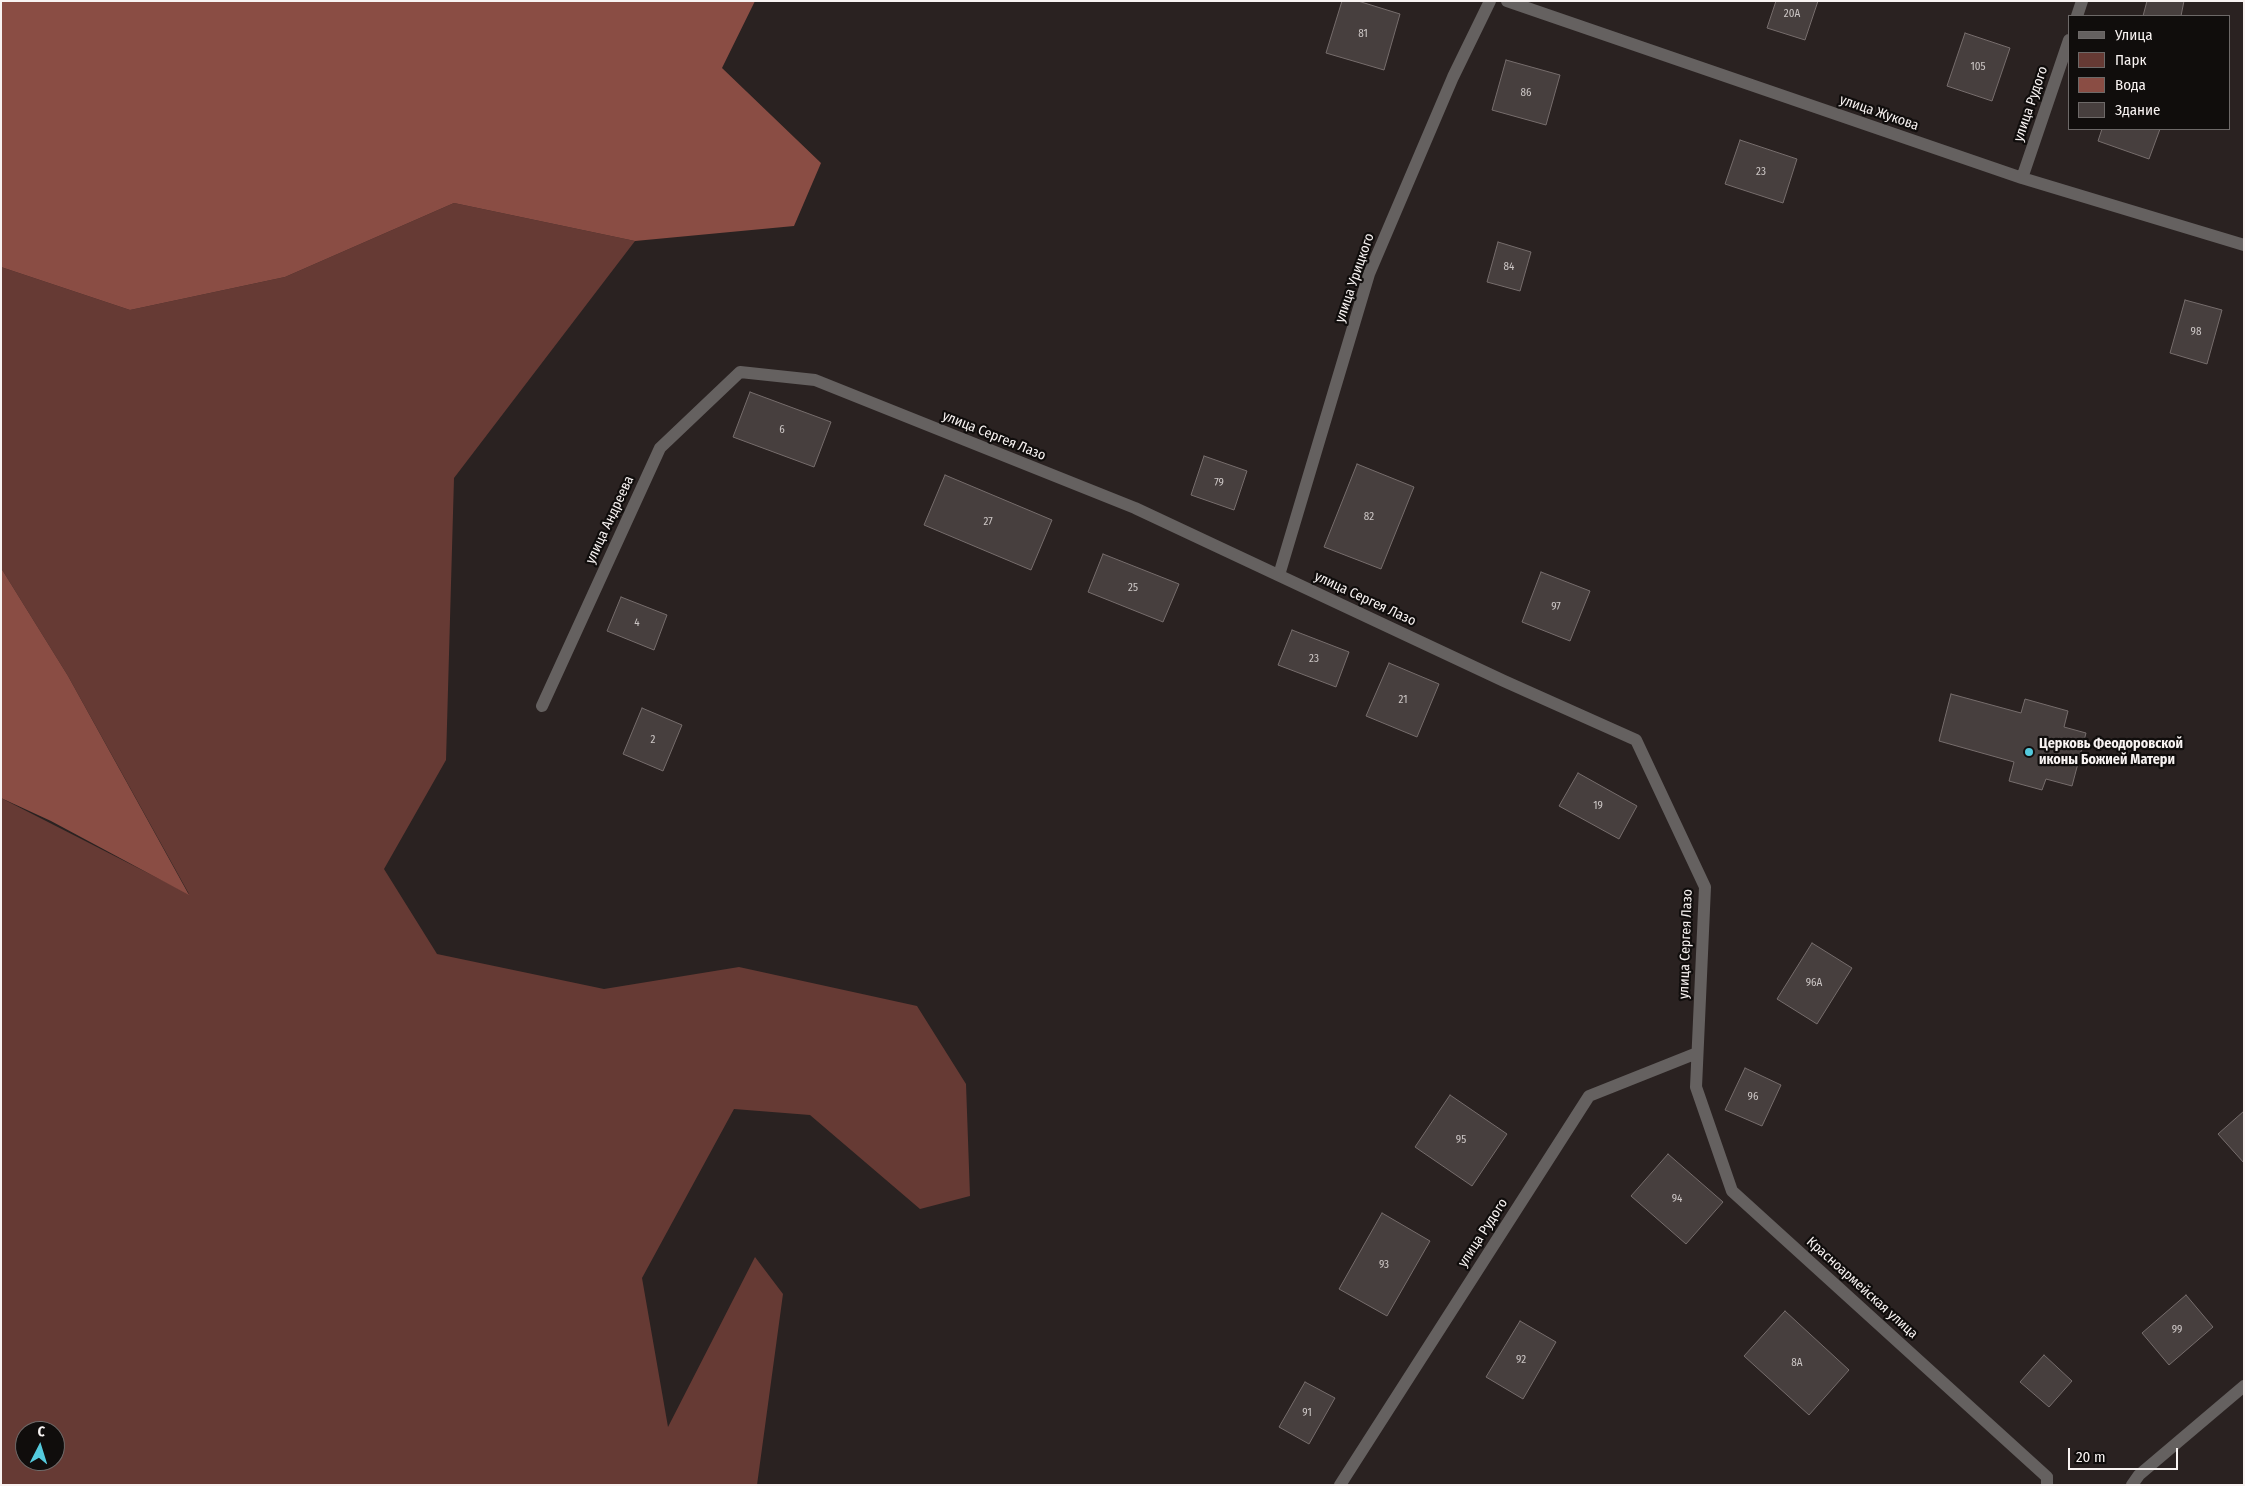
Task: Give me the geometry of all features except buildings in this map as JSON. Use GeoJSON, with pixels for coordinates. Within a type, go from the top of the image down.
{"type":"FeatureCollection","features":[{"type":"Feature","properties":{"kind":"street","name":"улица Урицкого"},"geometry":{"type":"LineString","coordinates":[[1279,575],[1369,274],[1453,77],[1490,1]]}},
{"type":"Feature","properties":{"kind":"street","name":"улица Жукова"},"geometry":{"type":"LineString","coordinates":[[1507,1],[2022,178],[2244,245]]}},
{"type":"Feature","properties":{"kind":"street"},"geometry":{"type":"LineString","coordinates":[[2077,15],[2082,1]]}},
{"type":"Feature","properties":{"kind":"street","name":"улица Рудого"},"geometry":{"type":"LineString","coordinates":[[2022,178],[2068,43]]}},
{"type":"Feature","properties":{"kind":"street","name":"улица Сергея Лазо"},"geometry":{"type":"LineString","coordinates":[[740,372],[815,380],[1135,508],[1636,740],[1705,887],[1696,1087]]}},
{"type":"Feature","properties":{"kind":"street","name":"улица Андреева"},"geometry":{"type":"LineString","coordinates":[[542,706],[660,448],[740,372]]}},
{"type":"Feature","properties":{"kind":"street","name":"улица Рудого"},"geometry":{"type":"LineString","coordinates":[[1340,1485],[1589,1096],[1698,1053]]}},
{"type":"Feature","properties":{"kind":"street","name":"Красноармейская улица"},"geometry":{"type":"LineString","coordinates":[[1696,1087],[1732,1191],[2047,1477],[2047,1485]]}},
{"type":"Feature","properties":{"kind":"street"},"geometry":{"type":"LineString","coordinates":[[2132,1485],[2139,1475],[2244,1386]]}},
{"type":"Feature","properties":{"kind":"green space"},"geometry":{"type":"Polygon","coordinates":[[[454,203],[635,241],[454,478],[446,760],[384,869],[437,954],[604,989],[739,967],[917,1006],[966,1084],[970,1196],[920,1209],[810,1115],[734,1109],[642,1278],[668,1427],[755,1257],[783,1294],[757,1485],[1,1485],[1,798],[189,894],[68,676],[1,568],[1,267],[130,310],[285,277],[454,203]]]}},
{"type":"Feature","properties":{"kind":"water"},"geometry":{"type":"Polygon","coordinates":[[[1,1],[755,1],[722,68],[821,163],[794,226],[635,241],[454,203],[285,277],[130,310],[1,267],[1,1]]]}},
{"type":"Feature","properties":{"kind":"water"},"geometry":{"type":"Polygon","coordinates":[[[1,568],[68,676],[189,895],[51,821],[1,798],[1,568]]]}},
{"type":"Feature","properties":{"kind":"place","name":"Церковь Феодоровской иконы Божией Матери"},"geometry":{"type":"Point","coordinates":[2029,752]}}]}
